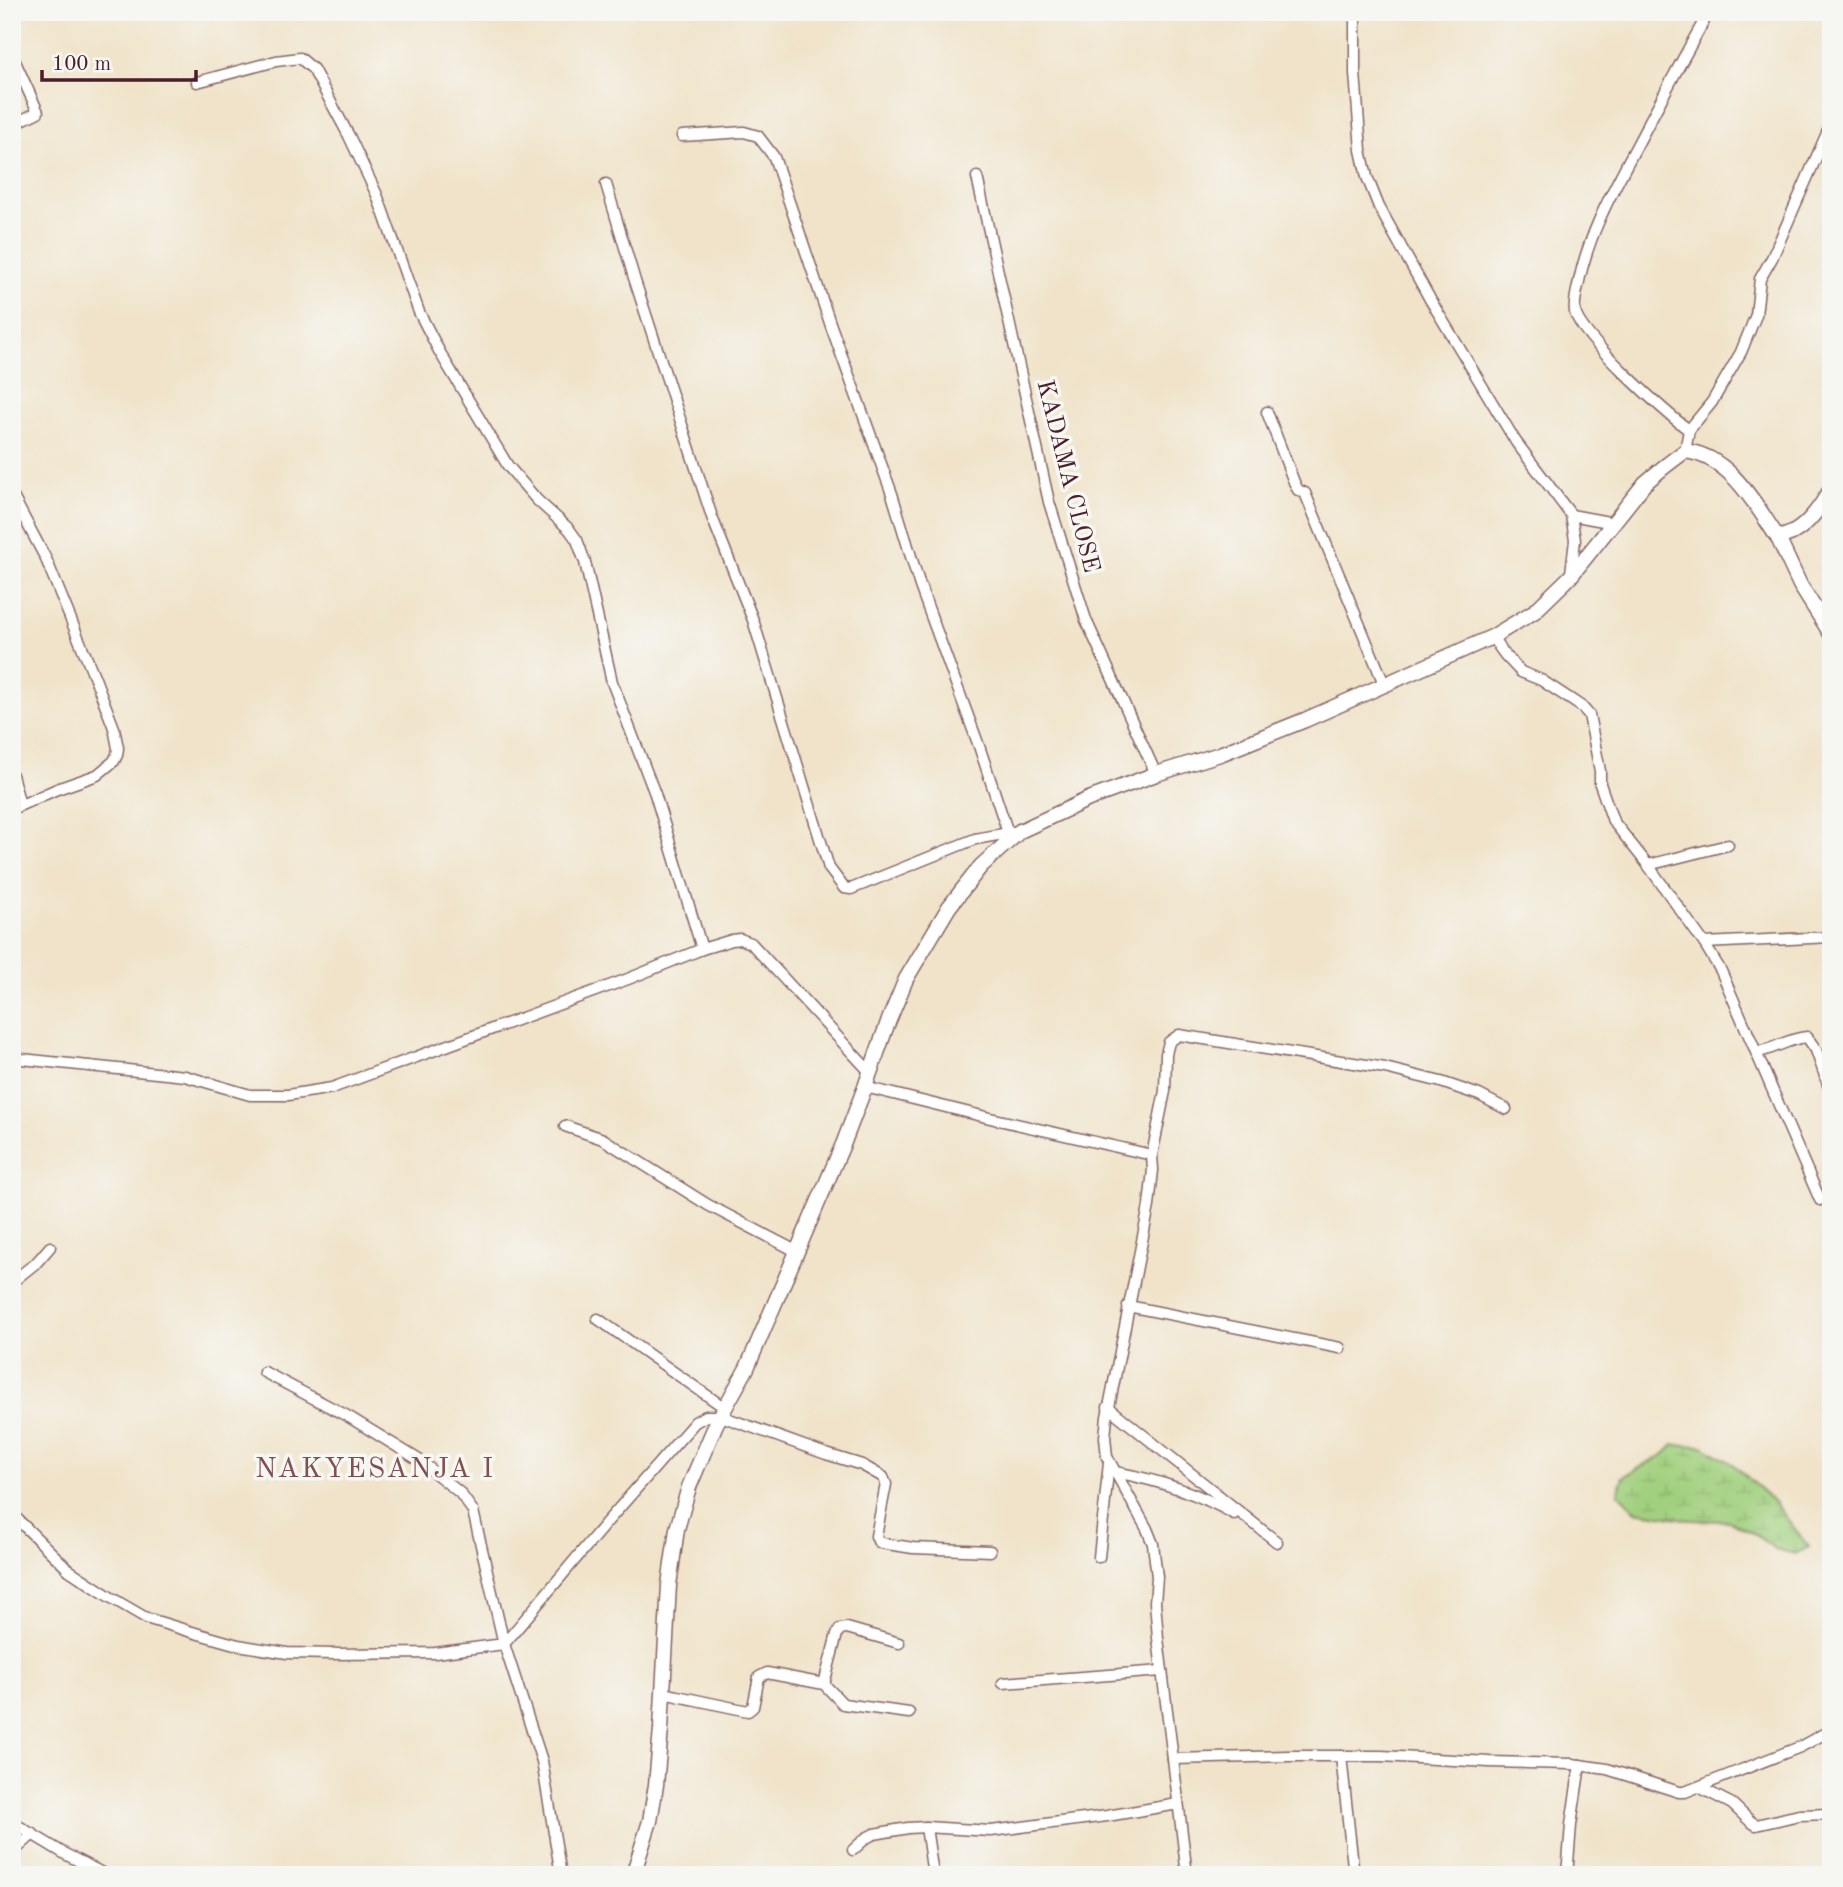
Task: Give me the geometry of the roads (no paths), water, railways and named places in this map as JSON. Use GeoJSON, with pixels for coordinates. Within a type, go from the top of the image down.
{"type":"FeatureCollection","features":[{"type":"Feature","properties":{"kind":"street"},"geometry":{"type":"LineString","coordinates":[[1355,12],[1355,73],[1361,150],[1367,177],[1379,207],[1431,301],[1516,442],[1571,515],[1575,540],[1570,577]]}},
{"type":"Feature","properties":{"kind":"street"},"geometry":{"type":"LineString","coordinates":[[1689,430],[1636,385],[1583,327],[1575,313],[1575,300],[1599,217],[1709,12]]}},
{"type":"Feature","properties":{"kind":"street"},"geometry":{"type":"LineString","coordinates":[[12,55],[38,112],[12,125]]}},
{"type":"Feature","properties":{"kind":"street"},"geometry":{"type":"LineString","coordinates":[[197,82],[276,61],[300,58],[313,69],[377,195],[419,312],[439,351],[508,466],[577,540],[612,682],[655,794],[702,949]]}},
{"type":"Feature","properties":{"kind":"street"},"geometry":{"type":"LineString","coordinates":[[606,184],[712,517],[753,620],[829,868],[844,888],[851,889],[975,839],[1014,832],[1088,799],[1220,754],[1305,720],[1492,637],[1535,611],[1570,577],[1645,483],[1685,451],[1689,430],[1712,402],[1741,352],[1756,315],[1760,279],[1772,258],[1831,124]]}},
{"type":"Feature","properties":{"kind":"street"},"geometry":{"type":"LineString","coordinates":[[682,136],[744,132],[758,135],[774,157],[827,315],[892,494],[920,586],[1014,832]]}},
{"type":"Feature","properties":{"kind":"street","name":"KADAMA CLOSE"},"geometry":{"type":"LineString","coordinates":[[978,177],[1049,502],[1086,620],[1156,774]]}},
{"type":"Feature","properties":{"kind":"street"},"geometry":{"type":"LineString","coordinates":[[1267,412],[1294,482],[1298,490],[1305,493],[1385,686]]}},
{"type":"Feature","properties":{"kind":"street"},"geometry":{"type":"LineString","coordinates":[[1685,451],[1700,453],[1715,461],[1742,486],[1778,538],[1800,585],[1831,634]]}},
{"type":"Feature","properties":{"kind":"street"},"geometry":{"type":"LineString","coordinates":[[1778,538],[1795,532],[1810,518],[1831,489]]}},
{"type":"Feature","properties":{"kind":"street"},"geometry":{"type":"LineString","coordinates":[[12,495],[46,559],[114,728],[118,748],[114,761],[97,775],[16,807],[12,775]]}},
{"type":"Feature","properties":{"kind":"street"},"geometry":{"type":"LineString","coordinates":[[1571,515],[1614,523]]}},
{"type":"Feature","properties":{"kind":"street"},"geometry":{"type":"LineString","coordinates":[[1492,637],[1521,672],[1541,680],[1582,707],[1589,715],[1600,784],[1613,821],[1704,943],[1721,971],[1820,1200]]}},
{"type":"Feature","properties":{"kind":"street"},"geometry":{"type":"LineString","coordinates":[[633,1875],[650,1821],[659,1755],[669,1585],[677,1529],[689,1487],[747,1367],[844,1142],[906,979],[949,907],[981,866],[1014,832]]}},
{"type":"Feature","properties":{"kind":"street"},"geometry":{"type":"LineString","coordinates":[[1648,866],[1728,845]]}},
{"type":"Feature","properties":{"kind":"street"},"geometry":{"type":"LineString","coordinates":[[1704,943],[1831,937]]}},
{"type":"Feature","properties":{"kind":"street"},"geometry":{"type":"LineString","coordinates":[[12,1058],[185,1076],[250,1095],[288,1095],[332,1088],[702,949],[740,939],[751,943],[870,1072]]}},
{"type":"Feature","properties":{"kind":"street"},"geometry":{"type":"LineString","coordinates":[[1188,1875],[1162,1671],[1153,1544],[1112,1467],[1105,1437],[1108,1407],[1149,1206],[1152,1155],[1165,1091],[1169,1042],[1179,1035],[1385,1068],[1479,1095],[1506,1110]]}},
{"type":"Feature","properties":{"kind":"street"},"geometry":{"type":"LineString","coordinates":[[1756,1052],[1768,1051],[1795,1037],[1807,1037],[1816,1050],[1831,1093]]}},
{"type":"Feature","properties":{"kind":"street"},"geometry":{"type":"LineString","coordinates":[[866,1087],[1152,1155]]}},
{"type":"Feature","properties":{"kind":"street"},"geometry":{"type":"LineString","coordinates":[[565,1126],[603,1139],[708,1205],[796,1251]]}},
{"type":"Feature","properties":{"kind":"street"},"geometry":{"type":"LineString","coordinates":[[12,1282],[37,1262],[50,1247]]}},
{"type":"Feature","properties":{"kind":"street"},"geometry":{"type":"LineString","coordinates":[[1128,1306],[1340,1348]]}},
{"type":"Feature","properties":{"kind":"street"},"geometry":{"type":"LineString","coordinates":[[598,1319],[723,1412],[826,1454],[862,1465],[883,1477],[886,1483],[876,1536],[881,1543],[912,1548],[990,1551]]}},
{"type":"Feature","properties":{"kind":"street"},"geometry":{"type":"LineString","coordinates":[[264,1372],[349,1417],[419,1460],[460,1493],[473,1511],[505,1644],[541,1761],[561,1875]]}},
{"type":"Feature","properties":{"kind":"street"},"geometry":{"type":"LineString","coordinates":[[1108,1407],[1277,1542],[1231,1512],[1203,1498],[1112,1467]]}},
{"type":"Feature","properties":{"kind":"street"},"geometry":{"type":"LineString","coordinates":[[12,1514],[69,1570],[146,1618],[238,1645],[286,1653],[333,1654],[435,1653],[505,1644],[695,1422],[723,1412]]}},
{"type":"Feature","properties":{"kind":"street"},"geometry":{"type":"LineString","coordinates":[[1099,1557],[1112,1467]]}},
{"type":"Feature","properties":{"kind":"street"},"geometry":{"type":"LineString","coordinates":[[824,1684],[840,1629],[847,1628],[899,1643]]}},
{"type":"Feature","properties":{"kind":"street"},"geometry":{"type":"LineString","coordinates":[[1003,1683],[1162,1671]]}},
{"type":"Feature","properties":{"kind":"street"},"geometry":{"type":"LineString","coordinates":[[663,1693],[748,1711],[753,1707],[759,1677],[766,1673],[824,1684],[843,1704],[909,1713]]}},
{"type":"Feature","properties":{"kind":"street"},"geometry":{"type":"LineString","coordinates":[[1173,1759],[1381,1756],[1580,1765],[1606,1769],[1679,1792],[1699,1787],[1800,1747],[1831,1730]]}},
{"type":"Feature","properties":{"kind":"street"},"geometry":{"type":"LineString","coordinates":[[1341,1756],[1354,1875]]}},
{"type":"Feature","properties":{"kind":"street"},"geometry":{"type":"LineString","coordinates":[[1567,1875],[1580,1765]]}},
{"type":"Feature","properties":{"kind":"street"},"geometry":{"type":"LineString","coordinates":[[1699,1787],[1732,1804],[1756,1825],[1799,1815],[1831,1814]]}},
{"type":"Feature","properties":{"kind":"street"},"geometry":{"type":"LineString","coordinates":[[853,1850],[874,1834],[908,1828],[990,1831],[1178,1804]]}},
{"type":"Feature","properties":{"kind":"street"},"geometry":{"type":"LineString","coordinates":[[12,1822],[106,1875]]}},
{"type":"Feature","properties":{"kind":"street"},"geometry":{"type":"LineString","coordinates":[[926,1827],[933,1875]]}},
{"type":"Feature","properties":{"kind":"street"},"geometry":{"type":"LineString","coordinates":[[12,1853],[33,1834]]}},
{"type":"Feature","properties":{"kind":"district","name":"NAKYESANJA I"},"geometry":{"type":"Point","coordinates":[375,1467]}}]}
